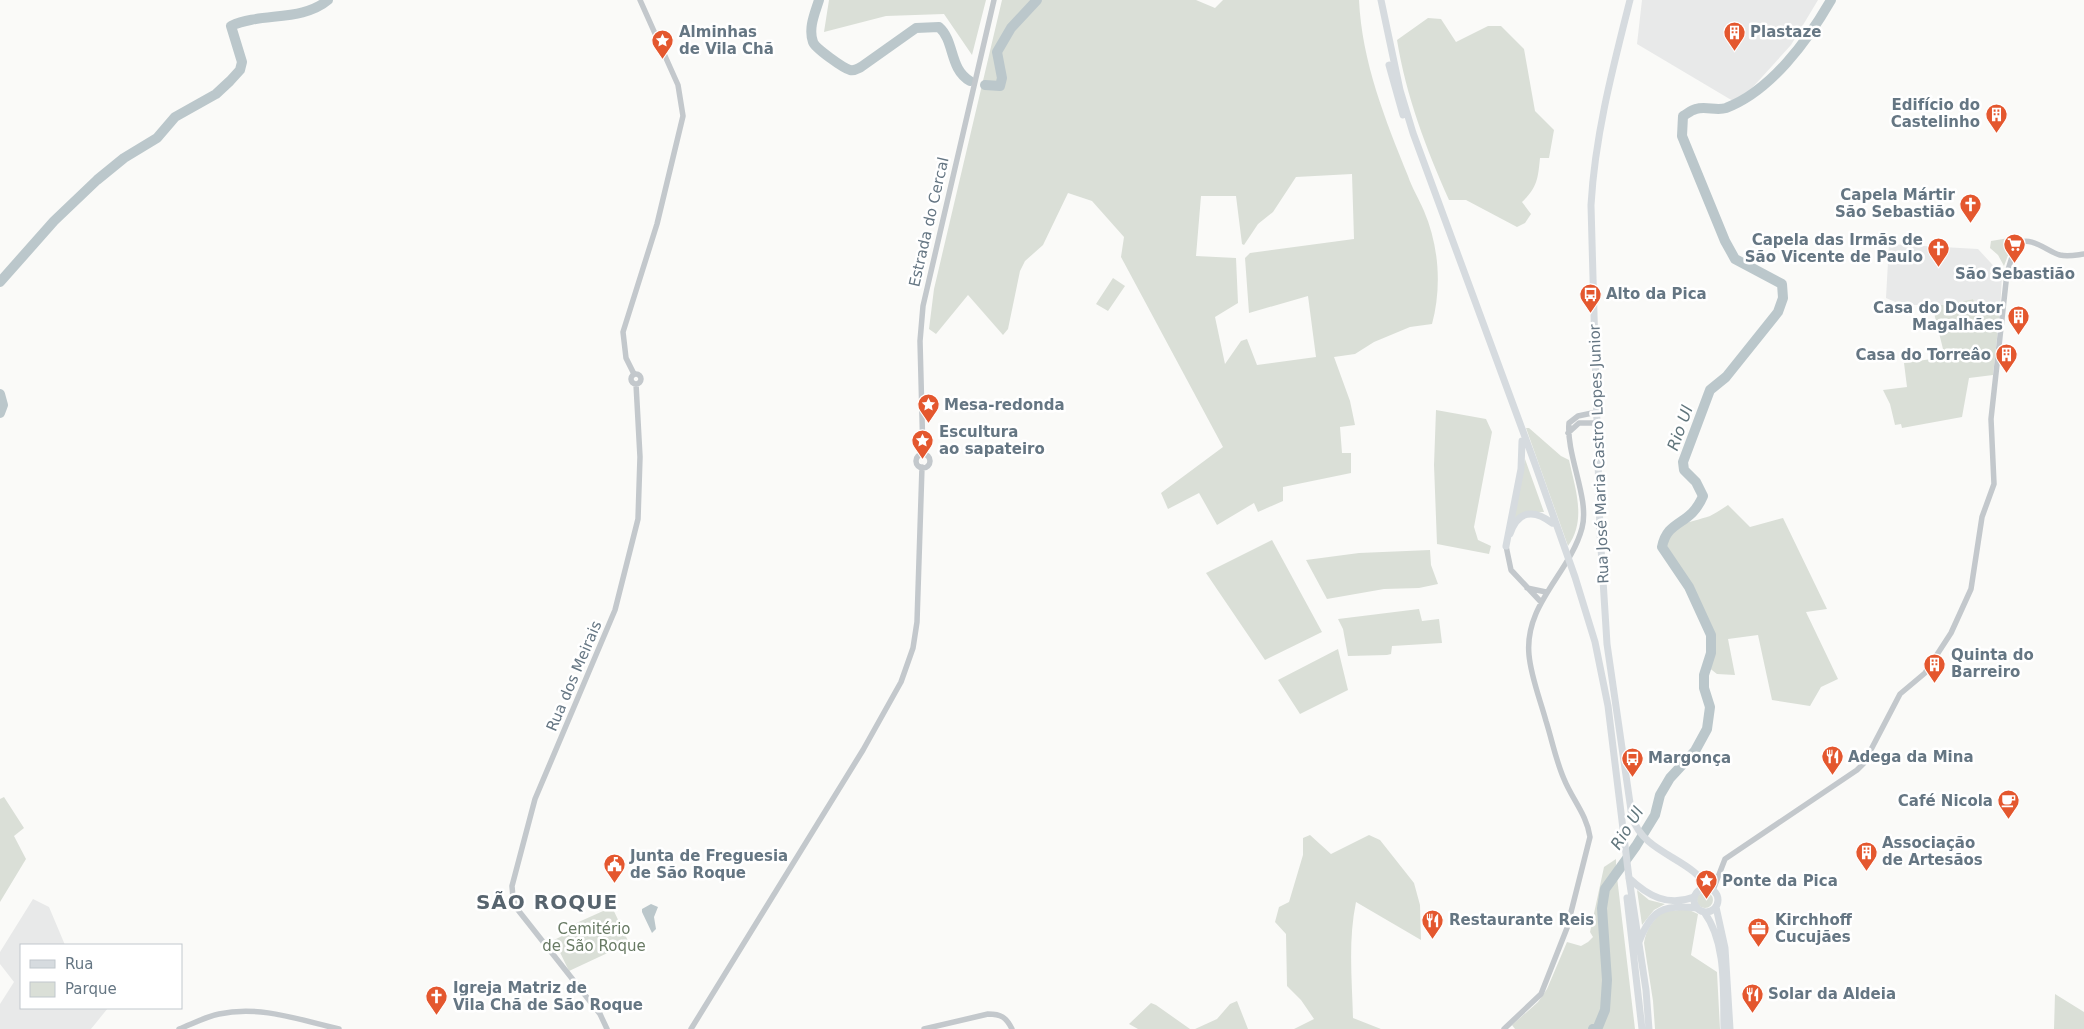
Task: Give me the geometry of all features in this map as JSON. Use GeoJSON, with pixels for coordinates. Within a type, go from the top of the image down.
{"type":"FeatureCollection","features":[{"type":"Feature","properties":{"kind":"main road"},"geometry":{"type":"LineString","coordinates":[[1377,0],[1395,92],[1583,611],[1597,662],[1605,707],[1623,842]]}},
{"type":"Feature","properties":{"kind":"main road"},"geometry":{"type":"LineString","coordinates":[[1381,0],[1400,90],[1413,133],[1541,481],[1593,635],[1608,706],[1642,1029]]}},
{"type":"Feature","properties":{"kind":"main road","name":"Rua José Maria Castro Lopes Junior"},"geometry":{"type":"LineString","coordinates":[[1630,0],[1610,80],[1592,182],[1600,532],[1607,644],[1632,817],[1638,832],[1651,844],[1699,876],[1711,890]]}},
{"type":"Feature","properties":{"kind":"main road"},"geometry":{"type":"LineString","coordinates":[[1506,546],[1521,469],[1522,441]]}},
{"type":"Feature","properties":{"kind":"main road"},"geometry":{"type":"LineString","coordinates":[[1506,546],[1512,528],[1523,516],[1534,513],[1542,515],[1552,523]]}},
{"type":"Feature","properties":{"kind":"main road"},"geometry":{"type":"LineString","coordinates":[[1697,908],[1696,894],[1699,876]]}},
{"type":"Feature","properties":{"kind":"main road"},"geometry":{"type":"LineString","coordinates":[[1627,878],[1657,899],[1677,901],[1711,890],[1718,898],[1716,907],[1725,948],[1730,1029]]}},
{"type":"Feature","properties":{"kind":"main road"},"geometry":{"type":"LineString","coordinates":[[1627,878],[1646,990],[1649,1029]]}},
{"type":"Feature","properties":{"kind":"main road"},"geometry":{"type":"LineString","coordinates":[[1638,945],[1649,920],[1656,912],[1675,906],[1697,908],[1704,912],[1717,933],[1720,949],[1724,1029]]}},
{"type":"Feature","properties":{"kind":"main road"},"geometry":{"type":"LineString","coordinates":[[1704,912],[1711,911],[1716,907]]}},
{"type":"Feature","properties":{"kind":"street","name":"Rua dos Meirais"},"geometry":{"type":"LineString","coordinates":[[607,1029],[600,1014],[518,910],[513,898],[512,886],[535,799],[615,610],[624,582],[638,520],[640,457],[636,384],[631,379],[634,374],[626,358],[624,332],[657,224],[683,116],[678,85],[640,0]]}},
{"type":"Feature","properties":{"kind":"street","name":"Estrada do Cercal"},"geometry":{"type":"LineString","coordinates":[[923,454],[920,341],[923,306],[994,0]]}},
{"type":"Feature","properties":{"kind":"street"},"geometry":{"type":"LineString","coordinates":[[1711,890],[1725,859],[1857,770],[1864,763],[1900,694],[1925,673],[1951,633],[1971,589],[1982,517],[1994,484],[1991,419],[2007,273],[2016,244],[2020,242],[2039,244],[2059,254],[2084,254]]}},
{"type":"Feature","properties":{"kind":"street"},"geometry":{"type":"LineString","coordinates":[[1504,1029],[1540,994],[1545,985],[1568,928],[1590,837],[1588,824],[1568,789],[1559,766],[1529,656],[1530,629],[1541,602],[1578,540],[1583,525],[1583,509],[1568,433],[1569,423],[1573,418],[1597,412]]}},
{"type":"Feature","properties":{"kind":"street"},"geometry":{"type":"LineString","coordinates":[[1568,433],[1579,423],[1598,423]]}},
{"type":"Feature","properties":{"kind":"street"},"geometry":{"type":"LineString","coordinates":[[691,1029],[863,750],[901,682],[913,648],[917,622],[922,468],[916,460],[918,455],[923,454],[927,455],[930,461],[928,465],[922,468]]}},
{"type":"Feature","properties":{"kind":"street"},"geometry":{"type":"LineString","coordinates":[[1506,546],[1511,570],[1541,602]]}},
{"type":"Feature","properties":{"kind":"street"},"geometry":{"type":"LineString","coordinates":[[1527,588],[1546,592]]}},
{"type":"Feature","properties":{"kind":"street"},"geometry":{"type":"LineString","coordinates":[[179,1029],[218,1014],[236,1011],[279,1014],[339,1029]]}},
{"type":"Feature","properties":{"kind":"street"},"geometry":{"type":"LineString","coordinates":[[924,1029],[988,1014],[998,1014],[1007,1018],[1012,1029]]}},
{"type":"Feature","properties":{"kind":"shaded area"},"geometry":{"type":"Polygon","coordinates":[[[1642,0],[1818,0],[1791,45],[1752,88],[1733,101],[1637,44],[1642,0]]]}},
{"type":"Feature","properties":{"kind":"shaded area"},"geometry":{"type":"Polygon","coordinates":[[[1889,244],[1978,249],[2002,275],[2000,311],[1979,309],[1973,299],[1945,305],[1902,305],[1886,298],[1889,244]]]}},
{"type":"Feature","properties":{"kind":"shaded area"},"geometry":{"type":"Polygon","coordinates":[[[33,899],[49,907],[65,944],[20,944],[20,1009],[107,1009],[91,1029],[0,1029],[0,1004],[14,982],[0,964],[0,952],[33,899]]]}},
{"type":"Feature","properties":{"kind":"shaded area"},"geometry":{"type":"Polygon","coordinates":[[[651,904],[658,907],[654,917],[656,929],[652,933],[642,912],[642,909],[651,904]]]}},
{"type":"Feature","properties":{"kind":"green space"},"geometry":{"type":"Polygon","coordinates":[[[829,0],[986,0],[972,55],[944,14],[886,16],[824,32],[829,0]]]}},
{"type":"Feature","properties":{"kind":"green space"},"geometry":{"type":"Polygon","coordinates":[[[1002,0],[1196,0],[1215,8],[1223,0],[1359,0],[1365,46],[1376,90],[1391,133],[1429,224],[1436,252],[1438,281],[1432,324],[1410,327],[1374,342],[1355,354],[1334,357],[1350,401],[1355,425],[1340,427],[1342,453],[1351,453],[1351,473],[1283,487],[1283,501],[1258,512],[1254,503],[1217,525],[1199,493],[1168,509],[1161,493],[1223,447],[1121,257],[1124,237],[1092,201],[1068,193],[1043,245],[1025,261],[1020,271],[1008,329],[1003,335],[968,295],[936,334],[929,329],[934,289],[1002,0]],[[1352,174],[1296,177],[1273,212],[1258,224],[1244,245],[1242,244],[1236,196],[1201,196],[1196,256],[1236,258],[1238,303],[1215,317],[1225,364],[1241,341],[1247,339],[1257,365],[1316,357],[1308,296],[1249,313],[1245,258],[1250,253],[1354,239],[1352,174]]]}},
{"type":"Feature","properties":{"kind":"green space"},"geometry":{"type":"Polygon","coordinates":[[[1428,18],[1441,19],[1456,42],[1488,26],[1501,26],[1524,49],[1535,111],[1554,130],[1549,158],[1540,158],[1536,183],[1522,202],[1531,214],[1525,223],[1517,227],[1466,200],[1449,200],[1411,102],[1397,40],[1428,18]]]}},
{"type":"Feature","properties":{"kind":"green space"},"geometry":{"type":"Polygon","coordinates":[[[2015,237],[2004,266],[1998,255],[1990,248],[1991,241],[2015,237]]]}},
{"type":"Feature","properties":{"kind":"green space"},"geometry":{"type":"Polygon","coordinates":[[[1113,278],[1125,286],[1108,311],[1096,304],[1113,278]]]}},
{"type":"Feature","properties":{"kind":"green space"},"geometry":{"type":"Polygon","coordinates":[[[1973,299],[1979,309],[2000,311],[1993,375],[1969,378],[1962,417],[1902,428],[1901,424],[1895,425],[1890,404],[1883,390],[1907,387],[1904,363],[1945,357],[1932,305],[1945,305],[1973,299]]]}},
{"type":"Feature","properties":{"kind":"green space"},"geometry":{"type":"Polygon","coordinates":[[[1436,410],[1486,419],[1492,432],[1474,527],[1478,540],[1491,546],[1489,554],[1437,544],[1434,465],[1436,410]]]}},
{"type":"Feature","properties":{"kind":"green space"},"geometry":{"type":"Polygon","coordinates":[[[1526,428],[1529,428],[1561,456],[1569,460],[1578,504],[1578,515],[1574,536],[1568,546],[1526,428]]]}},
{"type":"Feature","properties":{"kind":"green space"},"geometry":{"type":"Polygon","coordinates":[[[1525,459],[1544,512],[1526,512],[1513,520],[1525,459]]]}},
{"type":"Feature","properties":{"kind":"green space"},"geometry":{"type":"Polygon","coordinates":[[[1728,505],[1750,527],[1783,518],[1827,609],[1806,612],[1838,679],[1821,687],[1810,706],[1772,700],[1758,635],[1728,639],[1735,675],[1717,674],[1708,667],[1715,644],[1710,627],[1690,582],[1663,547],[1666,539],[1675,528],[1710,516],[1728,505]]]}},
{"type":"Feature","properties":{"kind":"green space"},"geometry":{"type":"Polygon","coordinates":[[[1272,540],[1322,632],[1265,660],[1206,573],[1272,540]]]}},
{"type":"Feature","properties":{"kind":"green space"},"geometry":{"type":"Polygon","coordinates":[[[1430,550],[1431,565],[1438,584],[1419,588],[1384,589],[1327,599],[1306,560],[1359,553],[1430,550]]]}},
{"type":"Feature","properties":{"kind":"green space"},"geometry":{"type":"Polygon","coordinates":[[[1419,609],[1422,621],[1439,619],[1442,643],[1392,646],[1391,654],[1387,655],[1348,656],[1343,629],[1338,619],[1419,609]]]}},
{"type":"Feature","properties":{"kind":"green space"},"geometry":{"type":"Polygon","coordinates":[[[1338,649],[1348,690],[1300,714],[1278,680],[1338,649]]]}},
{"type":"Feature","properties":{"kind":"green space"},"geometry":{"type":"Polygon","coordinates":[[[4,797],[24,828],[14,836],[26,859],[0,902],[0,799],[4,797]]]}},
{"type":"Feature","properties":{"kind":"green space"},"geometry":{"type":"Polygon","coordinates":[[[1310,835],[1331,854],[1369,835],[1380,840],[1414,883],[1420,905],[1421,940],[1356,902],[1351,946],[1353,1018],[1381,1029],[1294,1029],[1314,1019],[1301,1000],[1287,986],[1286,934],[1275,922],[1279,907],[1289,902],[1303,855],[1303,838],[1310,835]]]}},
{"type":"Feature","properties":{"kind":"green space"},"geometry":{"type":"Polygon","coordinates":[[[1616,859],[1614,872],[1603,894],[1601,904],[1606,983],[1602,1012],[1597,1023],[1589,1029],[1515,1029],[1512,1025],[1538,1002],[1547,989],[1567,942],[1581,946],[1593,937],[1590,932],[1604,867],[1616,859]]]}},
{"type":"Feature","properties":{"kind":"green space"},"geometry":{"type":"Polygon","coordinates":[[[1617,877],[1635,1029],[1599,1029],[1607,1010],[1609,990],[1604,903],[1608,889],[1617,877]]]}},
{"type":"Feature","properties":{"kind":"green space"},"geometry":{"type":"Polygon","coordinates":[[[1637,890],[1649,900],[1665,904],[1654,910],[1642,925],[1637,890]]]}},
{"type":"Feature","properties":{"kind":"green space"},"geometry":{"type":"Polygon","coordinates":[[[1702,892],[1708,892],[1713,897],[1711,906],[1702,908],[1697,903],[1697,897],[1702,892]]]}},
{"type":"Feature","properties":{"kind":"green space","name":"Cemitério de São Roque"},"geometry":{"type":"Polygon","coordinates":[[[612,907],[629,943],[569,971],[554,940],[574,930],[572,925],[612,907]]]}},
{"type":"Feature","properties":{"kind":"green space"},"geometry":{"type":"Polygon","coordinates":[[[1687,909],[1698,914],[1691,955],[1717,972],[1720,1029],[1655,1029],[1653,1001],[1644,943],[1646,934],[1655,919],[1662,912],[1687,909]]]}},
{"type":"Feature","properties":{"kind":"green space"},"geometry":{"type":"Polygon","coordinates":[[[2055,994],[2084,1012],[2084,1029],[2054,1029],[2055,994]]]}},
{"type":"Feature","properties":{"kind":"green space"},"geometry":{"type":"Polygon","coordinates":[[[1237,1001],[1248,1029],[1195,1029],[1217,1019],[1230,1004],[1237,1001]]]}},
{"type":"Feature","properties":{"kind":"green space"},"geometry":{"type":"Polygon","coordinates":[[[1151,1003],[1190,1029],[1138,1029],[1129,1024],[1151,1003]]]}},
{"type":"Feature","properties":{"kind":"waterway"},"geometry":{"type":"LineString","coordinates":[[0,282],[54,221],[97,180],[124,158],[157,138],[175,117],[216,94],[240,70],[242,62],[231,26],[255,19],[306,11],[318,7],[328,0]]}},
{"type":"Feature","properties":{"kind":"waterway"},"geometry":{"type":"LineString","coordinates":[[819,0],[811,31],[813,42],[824,53],[846,68],[856,70],[916,28],[939,27],[948,40],[955,62],[963,76],[970,81]]}},
{"type":"Feature","properties":{"kind":"waterway"},"geometry":{"type":"LineString","coordinates":[[985,85],[1000,86],[1002,78],[997,52],[1011,28],[1037,0]]}},
{"type":"Feature","properties":{"kind":"waterway","name":"Rio Ul"},"geometry":{"type":"LineString","coordinates":[[1593,1029],[1598,1027],[1605,1010],[1607,980],[1602,908],[1605,889],[1636,846],[1655,815],[1660,795],[1670,778],[1695,751],[1707,729],[1710,707],[1704,688],[1704,675],[1711,653],[1711,635],[1689,587],[1662,547],[1669,531],[1692,513],[1703,496],[1696,482],[1684,470],[1683,462],[1710,390],[1726,377],[1778,312],[1783,298],[1782,284],[1735,259],[1725,241],[1682,136],[1683,116],[1692,110],[1700,108],[1726,108],[1758,90],[1787,63],[1800,47],[1831,0]]}},
{"type":"Feature","properties":{"kind":"waterway"},"geometry":{"type":"LineString","coordinates":[[0,394],[3,405],[0,413]]}},
{"type":"Feature","properties":{"kind":"place","name":"Plastaze"},"geometry":{"type":"Point","coordinates":[1734,51]}},
{"type":"Feature","properties":{"kind":"place","name":"Alminhas de Vila Chã"},"geometry":{"type":"Point","coordinates":[663,60]}},
{"type":"Feature","properties":{"kind":"place","name":"Edifício do Castelinho"},"geometry":{"type":"Point","coordinates":[1996,133]}},
{"type":"Feature","properties":{"kind":"place","name":"Capela Mártir São Sebastião"},"geometry":{"type":"Point","coordinates":[1971,223]}},
{"type":"Feature","properties":{"kind":"place","name":"São Sebastião"},"geometry":{"type":"Point","coordinates":[2015,264]}},
{"type":"Feature","properties":{"kind":"place","name":"Capela das Irmãs de São Vicente de Paulo"},"geometry":{"type":"Point","coordinates":[1939,268]}},
{"type":"Feature","properties":{"kind":"place","name":"Alto da Pica"},"geometry":{"type":"Point","coordinates":[1590,313]}},
{"type":"Feature","properties":{"kind":"place","name":"Casa do Doutor Magalhães"},"geometry":{"type":"Point","coordinates":[2019,336]}},
{"type":"Feature","properties":{"kind":"place","name":"Casa do Torreâo"},"geometry":{"type":"Point","coordinates":[2007,374]}},
{"type":"Feature","properties":{"kind":"place","name":"Mesa-redonda"},"geometry":{"type":"Point","coordinates":[928,424]}},
{"type":"Feature","properties":{"kind":"place","name":"Escultura ao sapateiro"},"geometry":{"type":"Point","coordinates":[923,460]}},
{"type":"Feature","properties":{"kind":"place","name":"Quinta do Barreiro"},"geometry":{"type":"Point","coordinates":[1935,683]}},
{"type":"Feature","properties":{"kind":"place","name":"Adega da Mina"},"geometry":{"type":"Point","coordinates":[1832,776]}},
{"type":"Feature","properties":{"kind":"place","name":"Margonça"},"geometry":{"type":"Point","coordinates":[1632,777]}},
{"type":"Feature","properties":{"kind":"place","name":"Café Nicola"},"geometry":{"type":"Point","coordinates":[2009,820]}},
{"type":"Feature","properties":{"kind":"place","name":"Associação de Artesãos"},"geometry":{"type":"Point","coordinates":[1866,871]}},
{"type":"Feature","properties":{"kind":"place","name":"Junta de Freguesia de São Roque"},"geometry":{"type":"Point","coordinates":[614,884]}},
{"type":"Feature","properties":{"kind":"place","name":"Ponte da Pica"},"geometry":{"type":"Point","coordinates":[1706,900]}},
{"type":"Feature","properties":{"kind":"place","name":"Restaurante Reis"},"geometry":{"type":"Point","coordinates":[1433,939]}},
{"type":"Feature","properties":{"kind":"place","name":"Kirchhoff Cucujães"},"geometry":{"type":"Point","coordinates":[1759,948]}},
{"type":"Feature","properties":{"kind":"place","name":"Solar da Aldeia"},"geometry":{"type":"Point","coordinates":[1752,1013]}},
{"type":"Feature","properties":{"kind":"place","name":"Igreja Matriz de Vila Chã de São Roque"},"geometry":{"type":"Point","coordinates":[437,1016]}},
{"type":"Feature","properties":{"kind":"district","name":"SÃO ROQUE"},"geometry":{"type":"Point","coordinates":[547,902]}}]}
